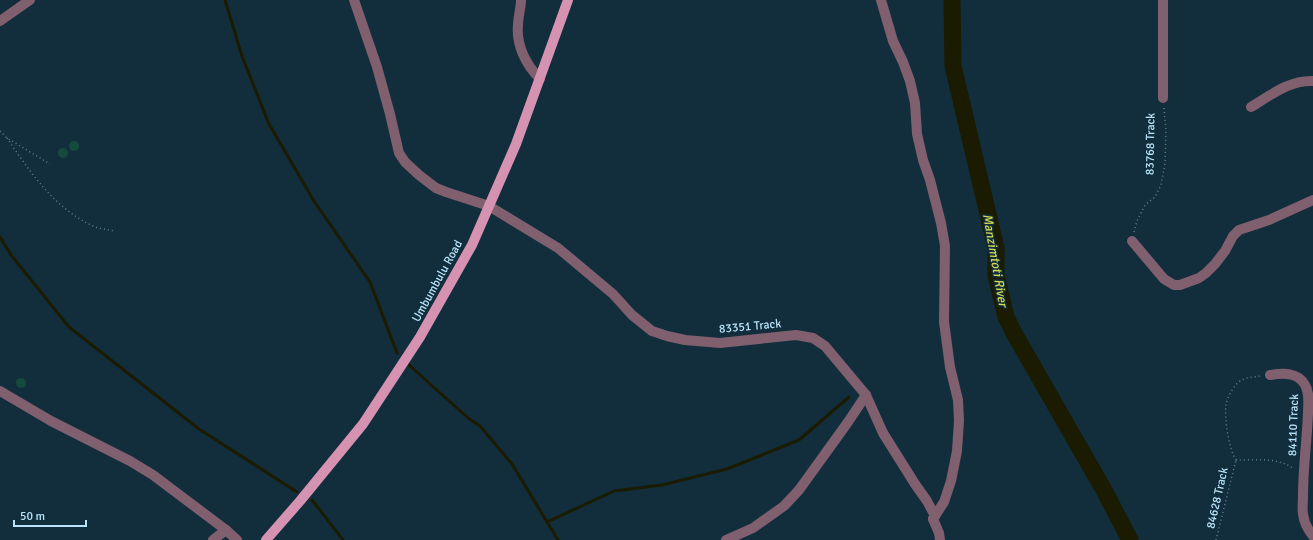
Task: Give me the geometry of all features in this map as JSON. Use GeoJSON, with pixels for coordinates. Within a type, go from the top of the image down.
{"type":"FeatureCollection","features":[{"type":"Feature","properties":{"kind":"main road","name":"Umbumbulu Road"},"geometry":{"type":"LineString","coordinates":[[266,540],[300,501],[367,417],[420,337],[472,245],[516,144],[568,0]]}},
{"type":"Feature","properties":{"kind":"street"},"geometry":{"type":"LineString","coordinates":[[0,21],[30,0]]}},
{"type":"Feature","properties":{"kind":"street","name":"83351 Track"},"geometry":{"type":"LineString","coordinates":[[354,0],[377,67],[399,153],[404,162],[436,188],[489,206],[558,248],[613,294],[632,316],[652,331],[685,340],[720,343],[796,335],[806,336],[819,341],[825,346],[866,395],[883,433],[935,516],[933,519],[939,533],[940,540]]}},
{"type":"Feature","properties":{"kind":"street"},"geometry":{"type":"LineString","coordinates":[[522,0],[517,26],[520,46],[530,70],[540,79]]}},
{"type":"Feature","properties":{"kind":"street"},"geometry":{"type":"LineString","coordinates":[[882,0],[893,41],[910,81],[915,103],[916,134],[930,180],[945,246],[944,322],[950,367],[958,400],[958,429],[957,451],[951,481],[944,502],[933,519]]}},
{"type":"Feature","properties":{"kind":"street","name":"83768 Track"},"geometry":{"type":"LineString","coordinates":[[1163,0],[1163,98]]}},
{"type":"Feature","properties":{"kind":"street"},"geometry":{"type":"LineString","coordinates":[[1251,107],[1292,83],[1313,80]]}},
{"type":"Feature","properties":{"kind":"street"},"geometry":{"type":"LineString","coordinates":[[1132,241],[1146,260],[1164,279],[1180,285],[1199,278],[1216,264],[1239,230],[1269,220],[1313,200]]}},
{"type":"Feature","properties":{"kind":"street","name":"84110 Track"},"geometry":{"type":"LineString","coordinates":[[1270,375],[1282,373],[1296,376],[1305,384],[1307,390],[1308,420],[1302,513],[1306,525],[1313,536]]}},
{"type":"Feature","properties":{"kind":"street"},"geometry":{"type":"LineString","coordinates":[[0,391],[51,421],[130,461],[153,475],[237,540]]}},
{"type":"Feature","properties":{"kind":"street"},"geometry":{"type":"LineString","coordinates":[[726,540],[753,528],[784,506],[799,490],[866,395]]}},
{"type":"Feature","properties":{"kind":"street"},"geometry":{"type":"LineString","coordinates":[[213,540],[226,530]]}},
{"type":"Feature","properties":{"kind":"path","name":"83768 Track"},"geometry":{"type":"LineString","coordinates":[[1132,241],[1137,221],[1145,206],[1155,197],[1161,185],[1165,162],[1163,98]]}},
{"type":"Feature","properties":{"kind":"path"},"geometry":{"type":"LineString","coordinates":[[0,132],[7,138],[50,164]]}},
{"type":"Feature","properties":{"kind":"path"},"geometry":{"type":"LineString","coordinates":[[7,138],[31,173],[70,213],[94,227],[114,231]]}},
{"type":"Feature","properties":{"kind":"path"},"geometry":{"type":"LineString","coordinates":[[1236,460],[1232,453],[1226,420],[1226,405],[1230,392],[1241,380],[1270,375]]}},
{"type":"Feature","properties":{"kind":"path","name":"84110 Track"},"geometry":{"type":"LineString","coordinates":[[1236,460],[1274,461],[1290,466],[1301,475],[1303,482]]}},
{"type":"Feature","properties":{"kind":"path","name":"84628 Track"},"geometry":{"type":"LineString","coordinates":[[1216,540],[1236,460]]}},
{"type":"Feature","properties":{"kind":"building"},"geometry":{"type":"Polygon","coordinates":[[[74,141],[79,146],[74,151],[69,146],[74,141]]]}},
{"type":"Feature","properties":{"kind":"building"},"geometry":{"type":"Polygon","coordinates":[[[63,148],[68,153],[63,158],[58,153],[63,148]]]}},
{"type":"Feature","properties":{"kind":"building"},"geometry":{"type":"Polygon","coordinates":[[[21,378],[26,383],[21,388],[16,383],[21,378]]]}},
{"type":"Feature","properties":{"kind":"waterway"},"geometry":{"type":"LineString","coordinates":[[225,0],[242,56],[269,124],[314,201],[370,282],[397,353]]}},
{"type":"Feature","properties":{"kind":"waterway","name":"Manzimtoti River"},"geometry":{"type":"LineString","coordinates":[[952,0],[953,66],[996,248],[996,275],[1006,317],[1105,492],[1130,540]]}},
{"type":"Feature","properties":{"kind":"waterway"},"geometry":{"type":"LineString","coordinates":[[0,237],[11,255],[69,327],[199,429],[297,492]]}},
{"type":"Feature","properties":{"kind":"waterway"},"geometry":{"type":"LineString","coordinates":[[409,365],[468,418],[480,426],[512,464],[558,540]]}},
{"type":"Feature","properties":{"kind":"waterway"},"geometry":{"type":"LineString","coordinates":[[547,522],[614,491],[662,485],[727,469],[799,440],[849,397]]}},
{"type":"Feature","properties":{"kind":"waterway"},"geometry":{"type":"LineString","coordinates":[[312,500],[343,540]]}}]}
